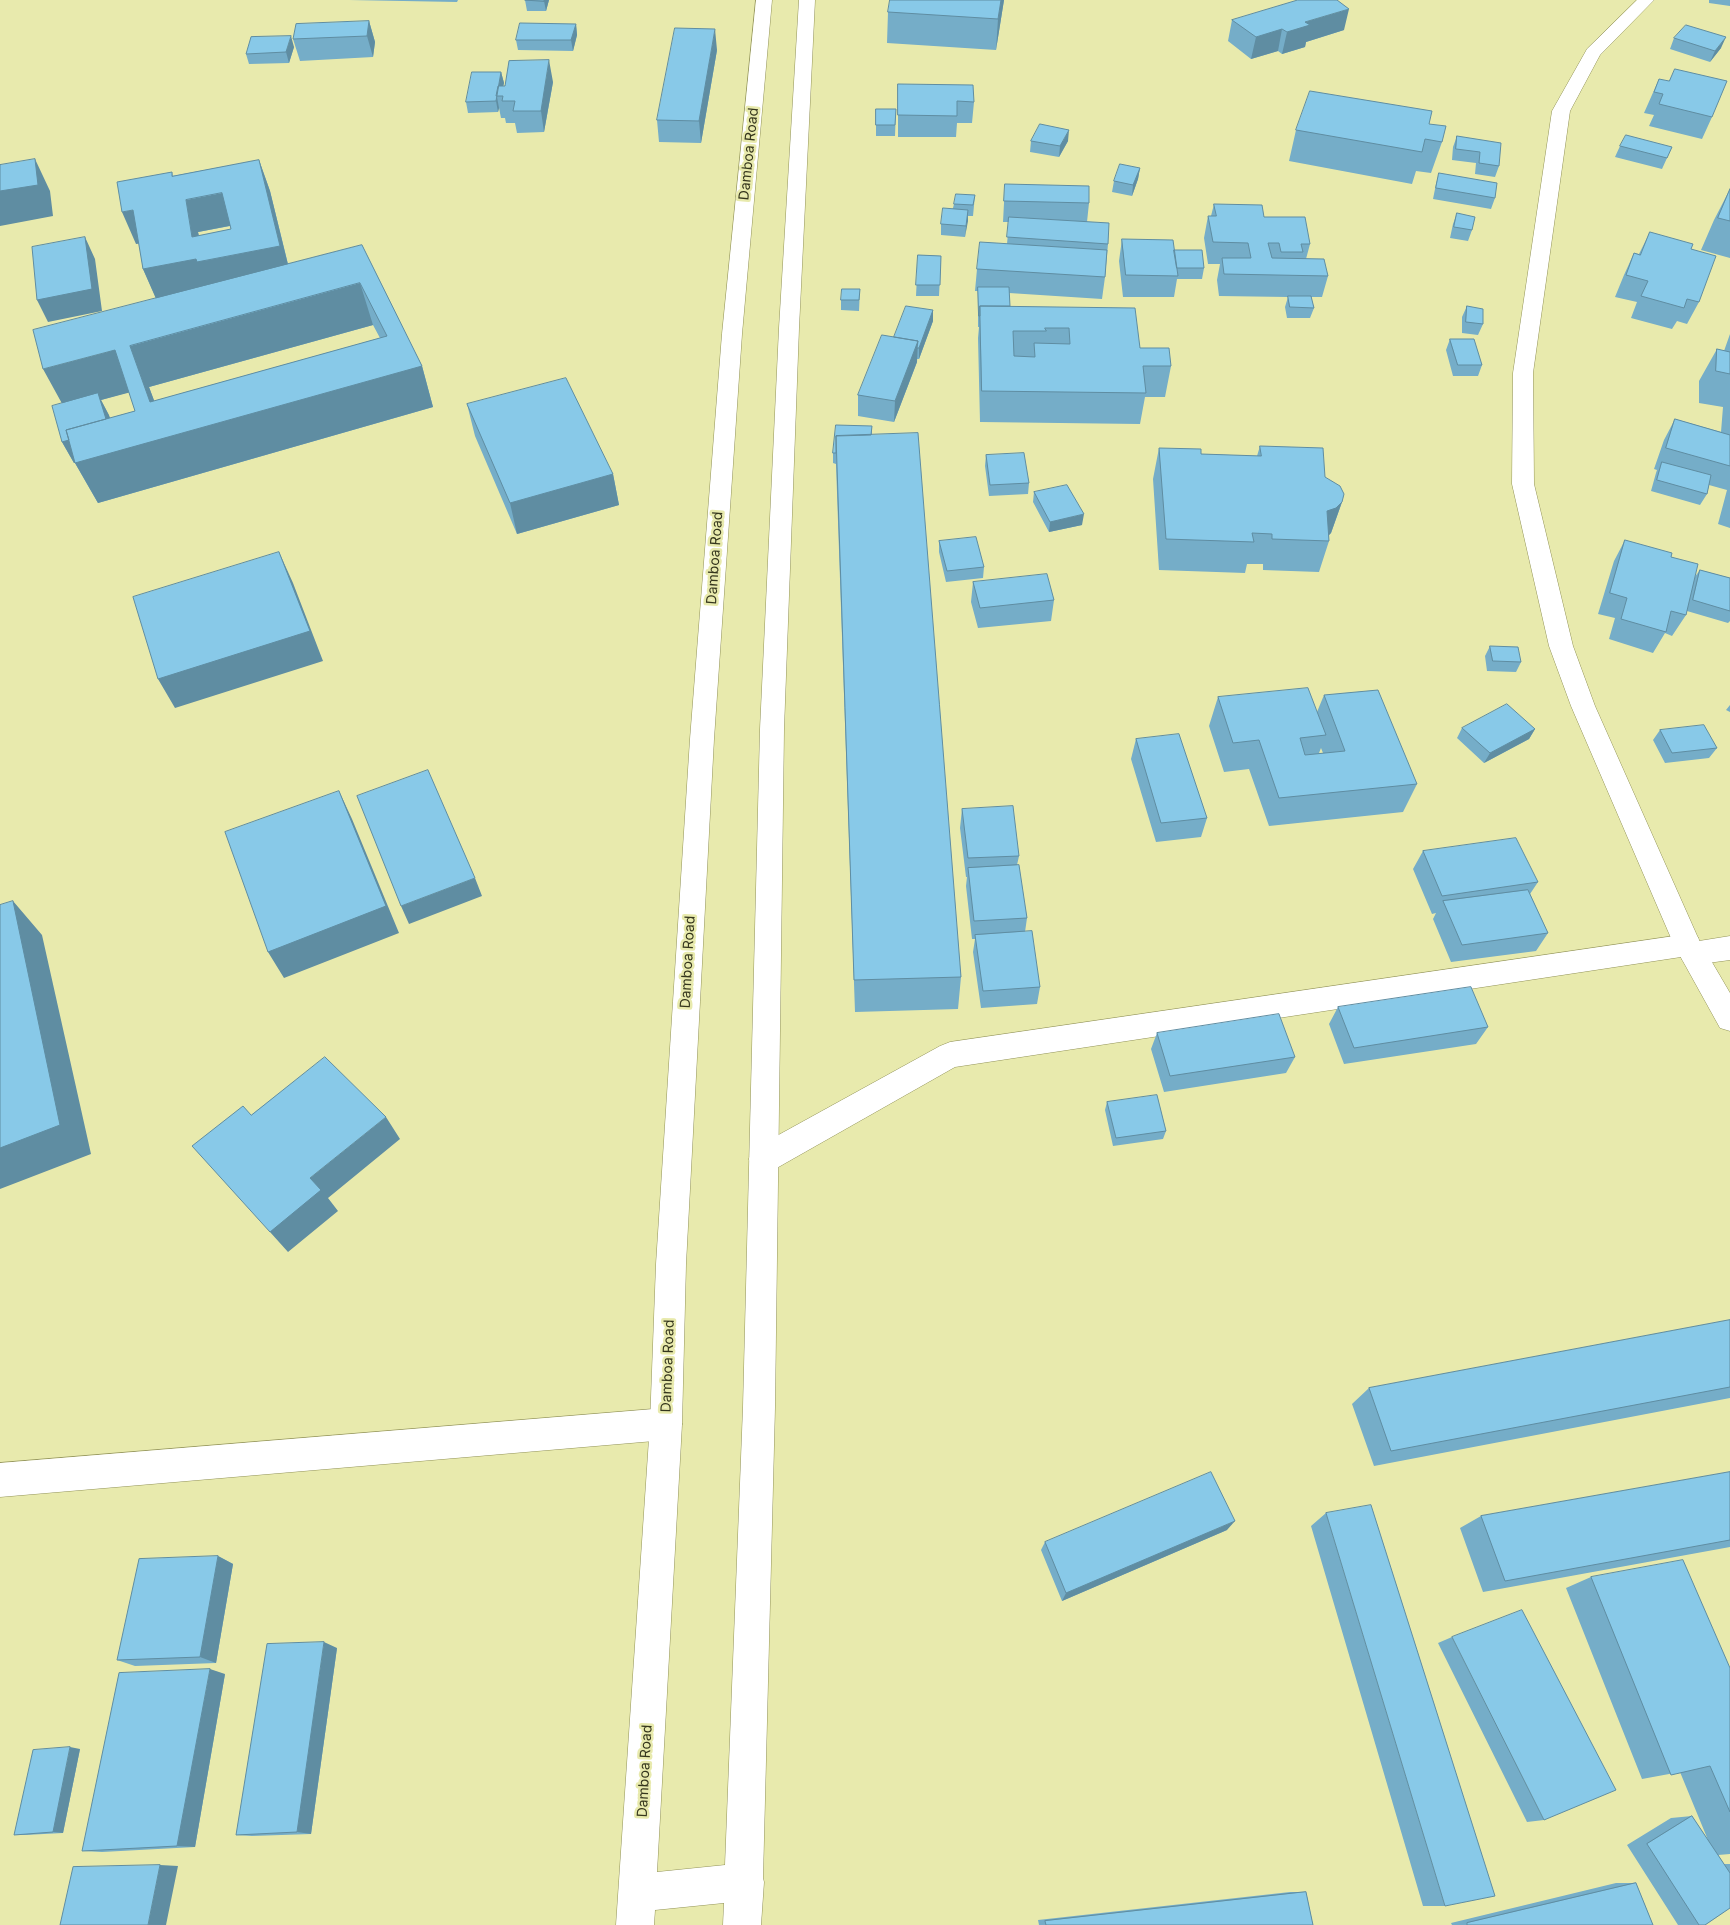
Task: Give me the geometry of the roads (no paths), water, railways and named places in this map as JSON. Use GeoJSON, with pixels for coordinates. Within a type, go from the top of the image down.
{"type":"FeatureCollection","features":[{"type":"Feature","properties":{"kind":"main road","name":"Damboa Road"},"geometry":{"type":"LineString","coordinates":[[636,1909],[666,1424],[671,1254],[702,739],[732,334],[764,0]]}},
{"type":"Feature","properties":{"kind":"main road"},"geometry":{"type":"LineString","coordinates":[[742,1925],[759,1407],[772,729],[789,328],[807,0]]}},
{"type":"Feature","properties":{"kind":"main road"},"geometry":{"type":"LineString","coordinates":[[1646,0],[1592,53],[1561,111],[1523,373],[1524,484],[1561,646],[1583,706],[1690,949],[1730,1019]]}},
{"type":"Feature","properties":{"kind":"main road"},"geometry":{"type":"LineString","coordinates":[[764,1159],[950,1055],[1690,949],[1730,948]]}},
{"type":"Feature","properties":{"kind":"main road"},"geometry":{"type":"LineString","coordinates":[[0,1480],[666,1424]]}},
{"type":"Feature","properties":{"kind":"main road"},"geometry":{"type":"LineString","coordinates":[[636,1909],[744,1882]]}}]}
